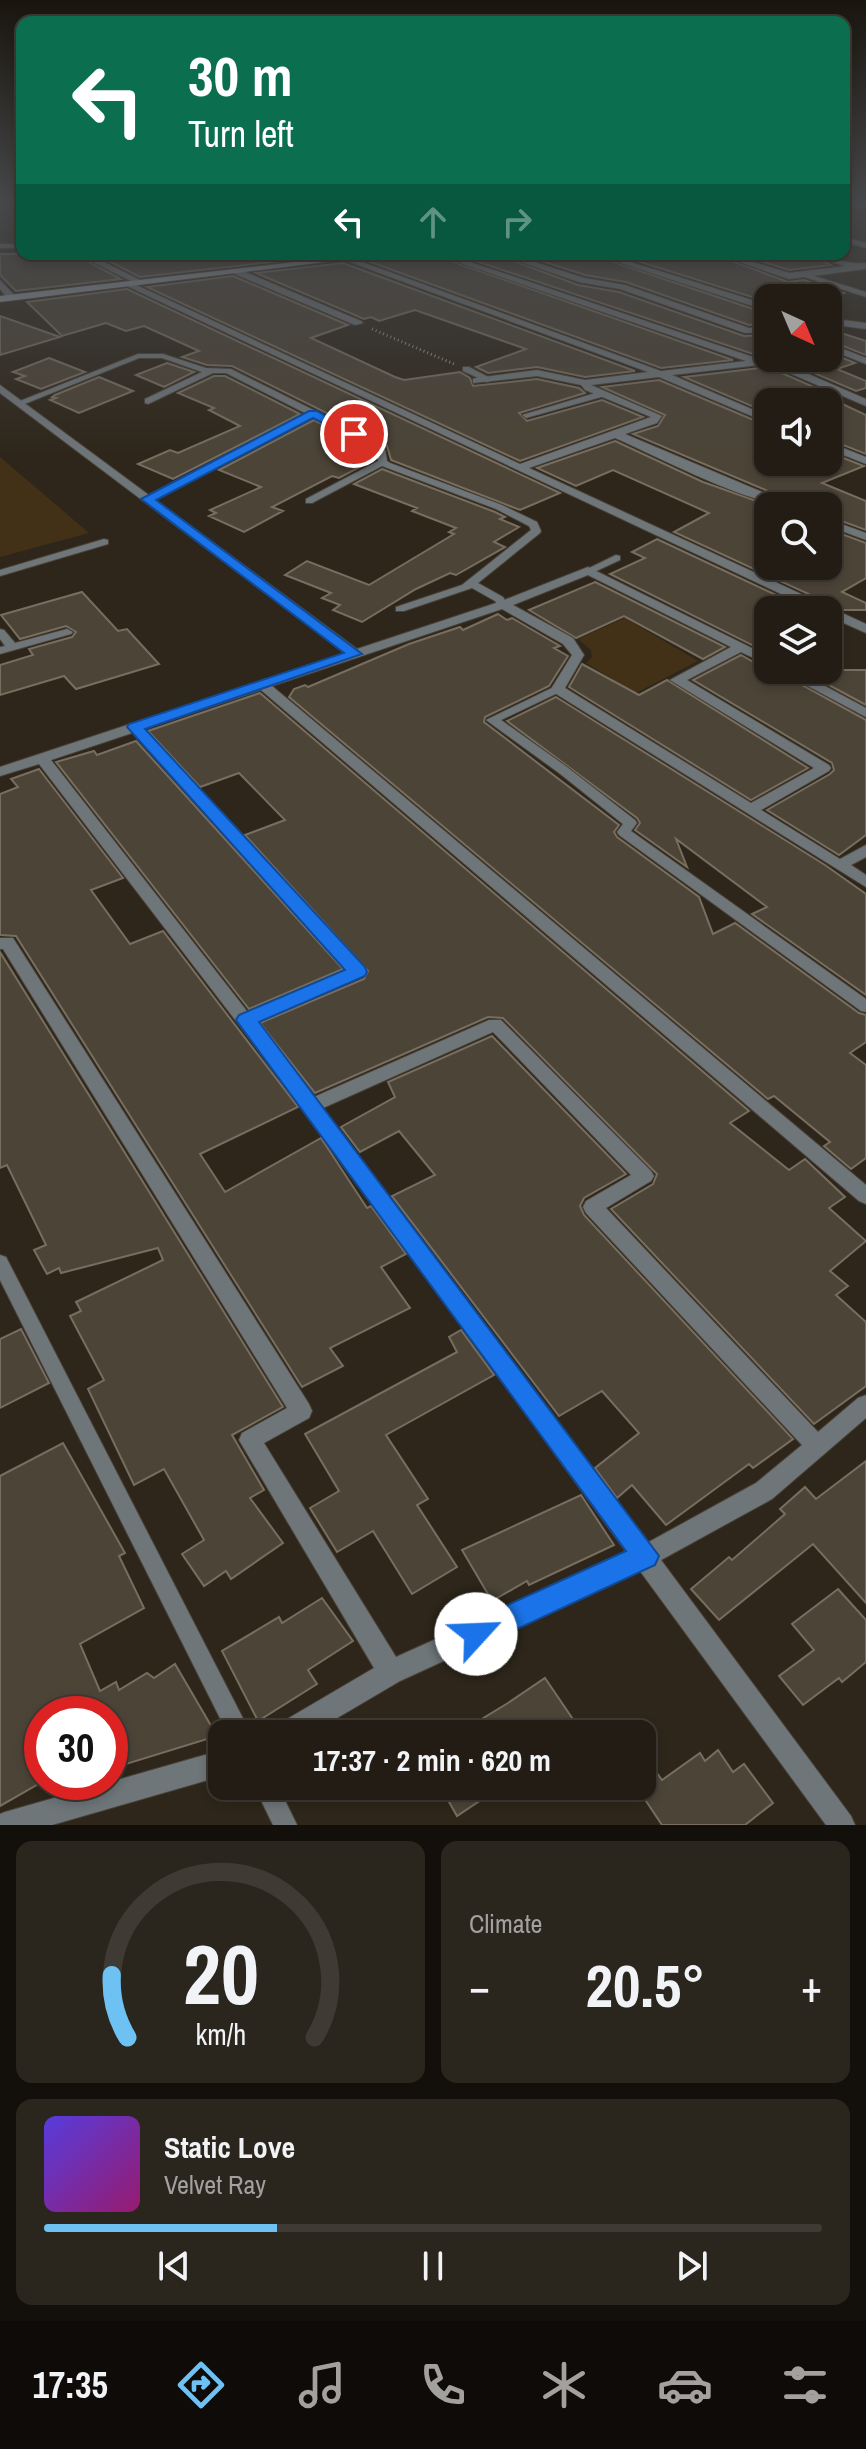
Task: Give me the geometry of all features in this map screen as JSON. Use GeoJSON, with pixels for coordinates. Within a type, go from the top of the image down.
{"type":"FeatureCollection","features":[{"type":"Feature","properties":{"kind":"main road"},"geometry":{"type":"LineString","coordinates":[[0,299],[100,288]]}},
{"type":"Feature","properties":{"kind":"street"},"geometry":{"type":"LineString","coordinates":[[4,288],[12,298]]}},
{"type":"Feature","properties":{"kind":"street"},"geometry":{"type":"LineString","coordinates":[[136,288],[794,596]]}},
{"type":"Feature","properties":{"kind":"street"},"geometry":{"type":"LineString","coordinates":[[276,288],[358,323]]}},
{"type":"Feature","properties":{"kind":"street"},"geometry":{"type":"LineString","coordinates":[[424,288],[661,374],[754,414]]}},
{"type":"Feature","properties":{"kind":"street"},"geometry":{"type":"LineString","coordinates":[[540,288],[754,358]]}},
{"type":"Feature","properties":{"kind":"street"},"geometry":{"type":"LineString","coordinates":[[552,292],[562,288]]}},
{"type":"Feature","properties":{"kind":"street"},"geometry":{"type":"LineString","coordinates":[[625,288],[748,331],[754,330]]}},
{"type":"Feature","properties":{"kind":"street"},"geometry":{"type":"LineString","coordinates":[[705,288],[754,304]]}},
{"type":"Feature","properties":{"kind":"street"},"geometry":{"type":"LineString","coordinates":[[842,323],[866,326]]}},
{"type":"Feature","properties":{"kind":"street"},"geometry":{"type":"LineString","coordinates":[[843,352],[866,349]]}},
{"type":"Feature","properties":{"kind":"street"},"geometry":{"type":"LineString","coordinates":[[843,352],[866,361]]}},
{"type":"Feature","properties":{"kind":"street"},"geometry":{"type":"LineString","coordinates":[[476,381],[537,373],[585,383],[754,362]]}},
{"type":"Feature","properties":{"kind":"street"},"geometry":{"type":"LineString","coordinates":[[791,372],[866,403]]}},
{"type":"Feature","properties":{"kind":"street"},"geometry":{"type":"LineString","coordinates":[[521,467],[653,421],[657,416],[602,394],[585,383]]}},
{"type":"Feature","properties":{"kind":"street"},"geometry":{"type":"LineString","coordinates":[[0,388],[355,654]]}},
{"type":"Feature","properties":{"kind":"street"},"geometry":{"type":"LineString","coordinates":[[615,434],[754,493]]}},
{"type":"Feature","properties":{"kind":"street"},"geometry":{"type":"LineString","coordinates":[[842,451],[866,461]]}},
{"type":"Feature","properties":{"kind":"street"},"geometry":{"type":"LineString","coordinates":[[842,528],[866,537]]}},
{"type":"Feature","properties":{"kind":"street"},"geometry":{"type":"LineString","coordinates":[[0,772],[503,605],[588,571],[754,654]]}},
{"type":"Feature","properties":{"kind":"street"},"geometry":{"type":"LineString","coordinates":[[503,605],[568,641],[578,655],[558,689],[866,882]]}},
{"type":"Feature","properties":{"kind":"street"},"geometry":{"type":"LineString","coordinates":[[842,618],[866,629]]}},
{"type":"Feature","properties":{"kind":"street"},"geometry":{"type":"LineString","coordinates":[[741,647],[677,680],[824,768],[751,809]]}},
{"type":"Feature","properties":{"kind":"street"},"geometry":{"type":"LineString","coordinates":[[811,684],[866,713]]}},
{"type":"Feature","properties":{"kind":"street"},"geometry":{"type":"LineString","coordinates":[[263,685],[866,1196]]}},
{"type":"Feature","properties":{"kind":"street"},"geometry":{"type":"LineString","coordinates":[[42,758],[311,1106],[842,1825]]}},
{"type":"Feature","properties":{"kind":"street"},"geometry":{"type":"LineString","coordinates":[[840,865],[866,850]]}},
{"type":"Feature","properties":{"kind":"street"},"geometry":{"type":"LineString","coordinates":[[0,944],[7,942],[301,1411],[250,1440],[391,1672]]}},
{"type":"Feature","properties":{"kind":"street"},"geometry":{"type":"LineString","coordinates":[[311,1106],[495,1024],[644,1176],[593,1207],[817,1446]]}},
{"type":"Feature","properties":{"kind":"street"},"geometry":{"type":"LineString","coordinates":[[310,1720],[391,1672],[646,1556],[764,1491],[865,1409]]}},
{"type":"Feature","properties":{"kind":"street"},"geometry":{"type":"LineString","coordinates":[[5,1825],[208,1767]]}},
{"type":"Feature","properties":{"kind":"lane"},"geometry":{"type":"LineString","coordinates":[[846,288],[866,295]]}},
{"type":"Feature","properties":{"kind":"lane"},"geometry":{"type":"LineString","coordinates":[[19,403],[138,356],[163,356],[212,370],[228,371],[375,444],[380,448],[383,462]]}},
{"type":"Feature","properties":{"kind":"lane"},"geometry":{"type":"LineString","coordinates":[[466,369],[490,380]]}},
{"type":"Feature","properties":{"kind":"lane"},"geometry":{"type":"LineString","coordinates":[[148,401],[212,370]]}},
{"type":"Feature","properties":{"kind":"lane"},"geometry":{"type":"LineString","coordinates":[[526,415],[602,394]]}},
{"type":"Feature","properties":{"kind":"lane"},"geometry":{"type":"LineString","coordinates":[[148,499],[313,414]]}},
{"type":"Feature","properties":{"kind":"lane"},"geometry":{"type":"LineString","coordinates":[[309,501],[383,462],[499,507],[533,524],[536,531],[466,587],[400,609]]}},
{"type":"Feature","properties":{"kind":"lane"},"geometry":{"type":"LineString","coordinates":[[0,573],[104,542]]}},
{"type":"Feature","properties":{"kind":"lane"},"geometry":{"type":"LineString","coordinates":[[588,571],[616,558]]}},
{"type":"Feature","properties":{"kind":"lane"},"geometry":{"type":"LineString","coordinates":[[471,583],[499,599],[503,605]]}},
{"type":"Feature","properties":{"kind":"lane"},"geometry":{"type":"LineString","coordinates":[[0,632],[13,648]]}},
{"type":"Feature","properties":{"kind":"lane"},"geometry":{"type":"LineString","coordinates":[[0,651],[67,632]]}},
{"type":"Feature","properties":{"kind":"lane"},"geometry":{"type":"LineString","coordinates":[[558,689],[492,720],[630,823],[624,832],[866,1007]]}},
{"type":"Feature","properties":{"kind":"lane"},"geometry":{"type":"LineString","coordinates":[[134,727],[358,972],[246,1020]]}},
{"type":"Feature","properties":{"kind":"lane"},"geometry":{"type":"LineString","coordinates":[[0,1262],[233,1720]]}},
{"type":"Feature","properties":{"kind":"lane"},"geometry":{"type":"LineString","coordinates":[[273,1800],[285,1825]]}},
{"type":"Feature","properties":{"kind":"path"},"geometry":{"type":"LineString","coordinates":[[358,323],[466,369]]}},
{"type":"Feature","properties":{"kind":"shaded area"},"geometry":{"type":"Polygon","coordinates":[[[0,457],[89,533],[0,557],[0,457]]]}},
{"type":"Feature","properties":{"kind":"shaded area"},"geometry":{"type":"Polygon","coordinates":[[[625,618],[698,661],[636,693],[586,663],[592,657],[591,650],[578,639],[625,618]]]}},
{"type":"Feature","properties":{"kind":"building"},"geometry":{"type":"Polygon","coordinates":[[[150,288],[262,288],[348,325],[311,338],[404,380],[460,372],[470,378],[473,386],[537,379],[579,388],[585,393],[519,413],[527,421],[602,400],[643,417],[520,461],[150,288]]]}},
{"type":"Feature","properties":{"kind":"building"},"geometry":{"type":"Polygon","coordinates":[[[292,288],[411,288],[635,371],[585,377],[537,367],[488,373],[476,367],[526,349],[415,310],[379,321],[371,317],[364,319],[292,288]]]}},
{"type":"Feature","properties":{"kind":"building"},"geometry":{"type":"Polygon","coordinates":[[[442,288],[528,288],[733,360],[661,368],[442,288]]]}},
{"type":"Feature","properties":{"kind":"building"},"geometry":{"type":"Polygon","coordinates":[[[557,288],[597,288],[619,292],[744,336],[754,336],[754,354],[557,288]]]}},
{"type":"Feature","properties":{"kind":"building"},"geometry":{"type":"Polygon","coordinates":[[[644,288],[691,288],[754,309],[754,324],[644,288]]]}},
{"type":"Feature","properties":{"kind":"building"},"geometry":{"type":"Polygon","coordinates":[[[724,288],[754,288],[754,298],[724,288]]]}},
{"type":"Feature","properties":{"kind":"building"},"geometry":{"type":"Polygon","coordinates":[[[127,289],[560,493],[520,510],[391,460],[387,446],[379,439],[232,366],[207,365],[182,357],[199,351],[144,326],[126,331],[106,323],[62,336],[27,302],[127,289]]]}},
{"type":"Feature","properties":{"kind":"building"},"geometry":{"type":"Polygon","coordinates":[[[0,316],[60,337],[0,355],[0,316]]]}},
{"type":"Feature","properties":{"kind":"building"},"geometry":{"type":"Polygon","coordinates":[[[842,333],[866,341],[866,355],[842,346],[842,333]]]}},
{"type":"Feature","properties":{"kind":"building"},"geometry":{"type":"Polygon","coordinates":[[[49,358],[85,372],[41,389],[16,379],[25,376],[13,372],[49,358]]]}},
{"type":"Feature","properties":{"kind":"building"},"geometry":{"type":"Polygon","coordinates":[[[842,358],[855,363],[842,367],[842,358]]]}},
{"type":"Feature","properties":{"kind":"building"},"geometry":{"type":"Polygon","coordinates":[[[167,363],[194,372],[164,387],[136,375],[167,363]]]}},
{"type":"Feature","properties":{"kind":"building"},"geometry":{"type":"Polygon","coordinates":[[[754,369],[754,372],[779,372],[816,388],[754,388],[754,407],[684,377],[754,369]]]}},
{"type":"Feature","properties":{"kind":"building"},"geometry":{"type":"Polygon","coordinates":[[[842,371],[866,381],[866,388],[856,391],[811,372],[842,371]]]}},
{"type":"Feature","properties":{"kind":"building"},"geometry":{"type":"Polygon","coordinates":[[[214,376],[225,376],[300,414],[173,479],[138,464],[170,450],[178,453],[240,426],[209,410],[214,408],[178,393],[214,376]]]}},
{"type":"Feature","properties":{"kind":"building"},"geometry":{"type":"Polygon","coordinates":[[[99,377],[133,391],[79,413],[50,400],[56,398],[52,397],[55,395],[99,377]]]}},
{"type":"Feature","properties":{"kind":"building"},"geometry":{"type":"Polygon","coordinates":[[[659,380],[754,420],[754,476],[839,476],[822,483],[866,501],[866,530],[842,521],[842,492],[771,492],[633,434],[658,426],[665,415],[602,387],[659,380]]]}},
{"type":"Feature","properties":{"kind":"building"},"geometry":{"type":"Polygon","coordinates":[[[842,404],[866,415],[866,454],[842,445],[842,404]]]}},
{"type":"Feature","properties":{"kind":"building"},"geometry":{"type":"Polygon","coordinates":[[[314,420],[370,449],[375,459],[339,478],[332,476],[272,507],[283,511],[244,532],[209,516],[216,513],[210,510],[261,487],[219,470],[314,420]]]}},
{"type":"Feature","properties":{"kind":"building"},"geometry":{"type":"Polygon","coordinates":[[[615,441],[703,482],[754,500],[754,569],[674,532],[709,513],[613,470],[576,486],[537,468],[615,441]]]}},
{"type":"Feature","properties":{"kind":"building"},"geometry":{"type":"Polygon","coordinates":[[[842,457],[864,466],[842,475],[842,457]]]}},
{"type":"Feature","properties":{"kind":"building"},"geometry":{"type":"Polygon","coordinates":[[[382,469],[495,512],[505,517],[500,519],[519,527],[494,542],[505,547],[456,575],[450,573],[416,589],[362,622],[333,610],[340,605],[322,598],[331,593],[285,575],[307,561],[369,585],[454,534],[449,532],[456,528],[412,511],[417,508],[354,484],[382,469]]]}},
{"type":"Feature","properties":{"kind":"building"},"geometry":{"type":"Polygon","coordinates":[[[842,534],[866,543],[866,578],[842,592],[866,603],[866,610],[842,610],[842,596],[813,596],[778,580],[842,580],[842,534]]]}},
{"type":"Feature","properties":{"kind":"building"},"geometry":{"type":"Polygon","coordinates":[[[657,539],[778,596],[754,596],[754,646],[610,574],[645,558],[632,552],[657,539]]]}},
{"type":"Feature","properties":{"kind":"building"},"geometry":{"type":"Polygon","coordinates":[[[595,582],[725,647],[703,659],[624,616],[576,638],[529,610],[595,582]]]}},
{"type":"Feature","properties":{"kind":"building"},"geometry":{"type":"Polygon","coordinates":[[[82,592],[118,631],[127,629],[159,664],[76,689],[64,676],[0,695],[0,665],[33,655],[29,649],[72,637],[76,632],[66,626],[20,639],[1,615],[82,592]]]}},
{"type":"Feature","properties":{"kind":"building"},"geometry":{"type":"Polygon","coordinates":[[[498,614],[507,620],[512,618],[560,646],[554,648],[568,656],[549,686],[485,717],[484,722],[619,825],[614,832],[617,837],[699,897],[713,934],[735,923],[866,1015],[866,1042],[850,1053],[866,1065],[866,1158],[851,1169],[824,1146],[830,1142],[774,1096],[768,1099],[289,697],[294,689],[305,685],[308,687],[409,644],[460,627],[463,630],[498,614]]]}},
{"type":"Feature","properties":{"kind":"building"},"geometry":{"type":"Polygon","coordinates":[[[741,655],[754,662],[754,684],[800,684],[866,720],[866,835],[839,855],[767,810],[830,774],[834,770],[832,763],[693,680],[741,655]]]}},
{"type":"Feature","properties":{"kind":"building"},"geometry":{"type":"Polygon","coordinates":[[[582,664],[639,695],[667,680],[808,768],[751,800],[569,687],[582,664]]]}},
{"type":"Feature","properties":{"kind":"building"},"geometry":{"type":"Polygon","coordinates":[[[842,670],[866,670],[866,705],[827,684],[842,684],[842,670]]]}},
{"type":"Feature","properties":{"kind":"building"},"geometry":{"type":"Polygon","coordinates":[[[260,693],[749,1111],[730,1123],[789,1170],[805,1159],[845,1197],[829,1208],[866,1241],[830,1271],[848,1286],[836,1295],[866,1322],[866,1386],[814,1424],[611,1209],[653,1184],[657,1174],[503,1018],[488,1017],[315,1093],[260,1023],[364,979],[368,971],[245,835],[285,820],[239,773],[200,787],[148,731],[260,693]]]}},
{"type":"Feature","properties":{"kind":"building"},"geometry":{"type":"Polygon","coordinates":[[[556,697],[825,865],[866,894],[866,995],[752,914],[767,907],[676,839],[687,867],[635,830],[640,823],[637,818],[507,721],[556,697]]]}},
{"type":"Feature","properties":{"kind":"building"},"geometry":{"type":"Polygon","coordinates":[[[136,741],[343,969],[249,1009],[56,762],[94,751],[97,755],[136,741]]]}},
{"type":"Feature","properties":{"kind":"building"},"geometry":{"type":"Polygon","coordinates":[[[39,769],[123,878],[91,890],[130,944],[163,931],[298,1107],[200,1154],[225,1192],[321,1138],[367,1208],[371,1206],[406,1254],[381,1267],[410,1308],[330,1348],[343,1366],[302,1387],[16,936],[0,935],[0,794],[18,787],[11,779],[39,769]]]}},
{"type":"Feature","properties":{"kind":"building"},"geometry":{"type":"Polygon","coordinates":[[[0,952],[283,1407],[232,1435],[264,1490],[250,1498],[283,1543],[231,1579],[226,1571],[204,1586],[182,1554],[204,1540],[164,1469],[134,1485],[88,1389],[104,1380],[70,1316],[81,1311],[76,1302],[163,1260],[158,1248],[61,1273],[59,1268],[47,1274],[34,1250],[46,1245],[7,1165],[0,1168],[0,952]]]}},
{"type":"Feature","properties":{"kind":"building"},"geometry":{"type":"Polygon","coordinates":[[[492,1036],[626,1174],[584,1198],[580,1206],[584,1215],[793,1439],[753,1468],[749,1464],[666,1525],[632,1485],[617,1498],[595,1468],[639,1433],[602,1391],[559,1416],[392,1196],[435,1175],[399,1131],[360,1152],[341,1127],[395,1097],[388,1082],[492,1036]]]}},
{"type":"Feature","properties":{"kind":"building"},"geometry":{"type":"Polygon","coordinates":[[[21,1329],[49,1383],[0,1408],[0,1339],[21,1329]]]}},
{"type":"Feature","properties":{"kind":"building"},"geometry":{"type":"Polygon","coordinates":[[[461,1330],[494,1375],[386,1435],[428,1499],[417,1505],[457,1567],[412,1594],[373,1531],[337,1552],[310,1508],[339,1491],[305,1434],[457,1352],[449,1337],[461,1330]]]}},
{"type":"Feature","properties":{"kind":"building"},"geometry":{"type":"Polygon","coordinates":[[[63,1443],[125,1553],[119,1556],[144,1608],[80,1644],[100,1691],[116,1682],[119,1690],[147,1673],[154,1678],[175,1664],[208,1721],[208,1739],[128,1763],[128,1696],[24,1696],[24,1792],[0,1806],[0,1476],[63,1443]]]}},
{"type":"Feature","properties":{"kind":"building"},"geometry":{"type":"Polygon","coordinates":[[[866,1461],[866,1603],[813,1544],[719,1620],[691,1589],[729,1557],[732,1560],[785,1514],[780,1509],[805,1487],[816,1499],[866,1461]]]}},
{"type":"Feature","properties":{"kind":"building"},"geometry":{"type":"Polygon","coordinates":[[[581,1495],[614,1545],[529,1585],[527,1581],[492,1601],[462,1550],[581,1495]]]}},
{"type":"Feature","properties":{"kind":"building"},"geometry":{"type":"Polygon","coordinates":[[[838,1589],[866,1620],[866,1662],[842,1682],[839,1678],[803,1705],[779,1676],[814,1650],[792,1624],[838,1589]]]}},
{"type":"Feature","properties":{"kind":"building"},"geometry":{"type":"Polygon","coordinates":[[[322,1598],[353,1641],[308,1670],[317,1684],[257,1720],[222,1651],[279,1617],[282,1623],[322,1598]]]}},
{"type":"Feature","properties":{"kind":"building"},"geometry":{"type":"Polygon","coordinates":[[[545,1678],[574,1720],[480,1720],[545,1678]]]}},
{"type":"Feature","properties":{"kind":"building"},"geometry":{"type":"Polygon","coordinates":[[[718,1750],[733,1772],[744,1764],[773,1803],[745,1825],[662,1825],[645,1800],[656,1800],[656,1772],[662,1780],[700,1753],[705,1761],[718,1750]]]}},
{"type":"Feature","properties":{"kind":"building"},"geometry":{"type":"Polygon","coordinates":[[[448,1800],[481,1800],[457,1816],[448,1800]]]}},
{"type":"Feature","properties":{"kind":"route"},"geometry":{"type":"LineString","coordinates":[[354,434],[313,414],[148,499],[355,654],[134,727],[358,972],[246,1020],[646,1556],[476,1634]]}}]}
